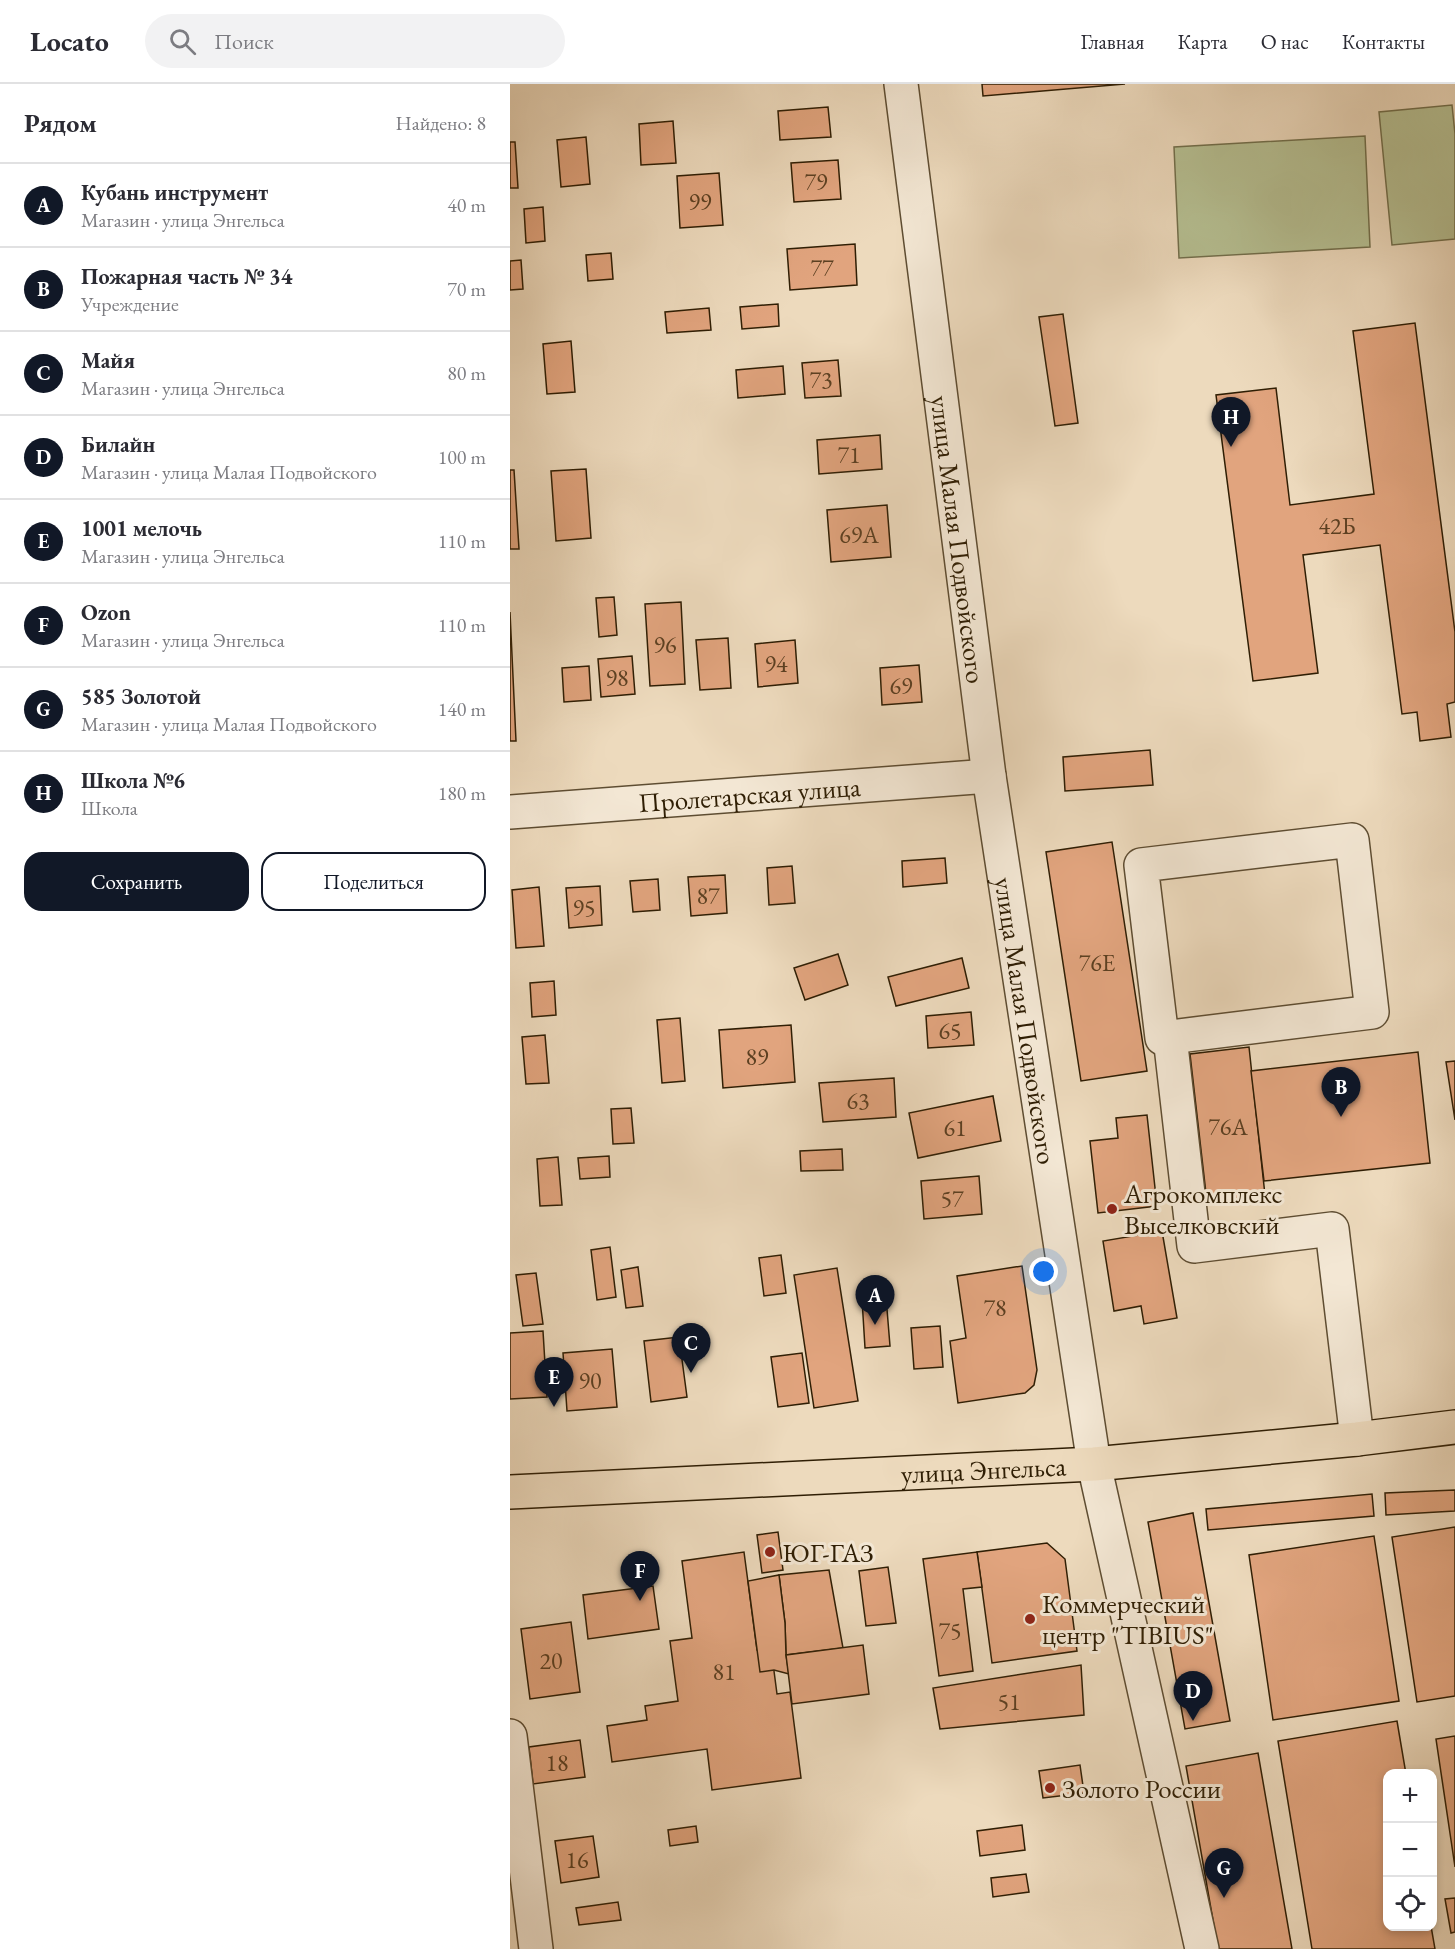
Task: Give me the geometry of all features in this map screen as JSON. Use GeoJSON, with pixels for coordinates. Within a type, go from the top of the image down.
{"type":"FeatureCollection","features":[{"type":"Feature","properties":{"kind":"main road","name":"улица Энгельса"},"geometry":{"type":"LineString","coordinates":[[510,1492],[1094,1464],[1357,1439],[1455,1427]]}},
{"type":"Feature","properties":{"kind":"street","name":"улица Малая Подвойского"},"geometry":{"type":"LineString","coordinates":[[901,84],[989,776],[1094,1464],[1202,1949]]}},
{"type":"Feature","properties":{"kind":"street","name":"Пролетарская улица"},"geometry":{"type":"LineString","coordinates":[[510,812],[989,776]]}},
{"type":"Feature","properties":{"kind":"street"},"geometry":{"type":"LineString","coordinates":[[1352,840],[1372,1012],[1170,1037],[1162,1038],[1141,865],[1352,840]]}},
{"type":"Feature","properties":{"kind":"street"},"geometry":{"type":"LineString","coordinates":[[1170,1037],[1194,1246],[1332,1229],[1357,1439]]}},
{"type":"Feature","properties":{"kind":"street"},"geometry":{"type":"LineString","coordinates":[[510,1736],[536,1949]]}},
{"type":"Feature","properties":{"kind":"green space"},"geometry":{"type":"Polygon","coordinates":[[[1452,105],[1455,134],[1455,239],[1392,245],[1379,112],[1452,105]]]}},
{"type":"Feature","properties":{"kind":"green space"},"geometry":{"type":"Polygon","coordinates":[[[1365,136],[1370,247],[1179,258],[1174,147],[1365,136]]]}},
{"type":"Feature","properties":{"kind":"building"},"geometry":{"type":"Polygon","coordinates":[[[982,84],[1125,84],[983,96],[982,84]]]}},
{"type":"Feature","properties":{"kind":"building"},"geometry":{"type":"Polygon","coordinates":[[[828,107],[831,137],[780,140],[778,111],[828,107]]]}},
{"type":"Feature","properties":{"kind":"building"},"geometry":{"type":"Polygon","coordinates":[[[673,121],[676,163],[641,165],[639,124],[673,121]]]}},
{"type":"Feature","properties":{"kind":"building"},"geometry":{"type":"Polygon","coordinates":[[[586,137],[590,184],[561,187],[557,140],[586,137]]]}},
{"type":"Feature","properties":{"kind":"building"},"geometry":{"type":"Polygon","coordinates":[[[510,142],[515,142],[518,188],[510,188],[510,142]]]}},
{"type":"Feature","properties":{"kind":"building"},"geometry":{"type":"Polygon","coordinates":[[[838,160],[841,199],[794,202],[791,163],[838,160]]]}},
{"type":"Feature","properties":{"kind":"building"},"geometry":{"type":"Polygon","coordinates":[[[719,173],[723,225],[680,228],[677,176],[719,173]]]}},
{"type":"Feature","properties":{"kind":"building"},"geometry":{"type":"Polygon","coordinates":[[[543,207],[545,241],[526,243],[524,209],[543,207]]]}},
{"type":"Feature","properties":{"kind":"building"},"geometry":{"type":"Polygon","coordinates":[[[855,244],[857,285],[790,290],[787,249],[855,244]]]}},
{"type":"Feature","properties":{"kind":"building"},"geometry":{"type":"Polygon","coordinates":[[[611,253],[613,279],[588,281],[586,255],[611,253]]]}},
{"type":"Feature","properties":{"kind":"building"},"geometry":{"type":"Polygon","coordinates":[[[521,260],[523,289],[510,290],[510,261],[521,260]]]}},
{"type":"Feature","properties":{"kind":"building"},"geometry":{"type":"Polygon","coordinates":[[[778,304],[779,326],[742,329],[740,307],[778,304]]]}},
{"type":"Feature","properties":{"kind":"building"},"geometry":{"type":"Polygon","coordinates":[[[709,308],[711,330],[667,333],[665,312],[709,308]]]}},
{"type":"Feature","properties":{"kind":"building"},"geometry":{"type":"Polygon","coordinates":[[[1063,314],[1078,423],[1055,426],[1039,317],[1063,314]]]}},
{"type":"Feature","properties":{"kind":"building"},"geometry":{"type":"Polygon","coordinates":[[[1415,323],[1455,632],[1455,702],[1447,704],[1451,737],[1420,741],[1417,712],[1402,714],[1380,545],[1303,555],[1318,673],[1253,681],[1216,395],[1276,388],[1290,505],[1374,494],[1353,331],[1415,323]]]}},
{"type":"Feature","properties":{"kind":"building"},"geometry":{"type":"Polygon","coordinates":[[[571,341],[575,392],[547,394],[543,344],[571,341]]]}},
{"type":"Feature","properties":{"kind":"building"},"geometry":{"type":"Polygon","coordinates":[[[838,360],[841,396],[805,398],[802,363],[838,360]]]}},
{"type":"Feature","properties":{"kind":"building"},"geometry":{"type":"Polygon","coordinates":[[[783,366],[785,394],[738,398],[736,370],[783,366]]]}},
{"type":"Feature","properties":{"kind":"building"},"geometry":{"type":"Polygon","coordinates":[[[880,435],[882,469],[819,474],[817,440],[880,435]]]}},
{"type":"Feature","properties":{"kind":"building"},"geometry":{"type":"Polygon","coordinates":[[[586,469],[591,538],[556,541],[551,471],[586,469]]]}},
{"type":"Feature","properties":{"kind":"building"},"geometry":{"type":"Polygon","coordinates":[[[510,470],[514,470],[519,549],[510,549],[510,470]]]}},
{"type":"Feature","properties":{"kind":"building"},"geometry":{"type":"Polygon","coordinates":[[[887,505],[891,557],[831,562],[827,510],[887,505]]]}},
{"type":"Feature","properties":{"kind":"building"},"geometry":{"type":"Polygon","coordinates":[[[614,597],[617,635],[599,637],[596,598],[614,597]]]}},
{"type":"Feature","properties":{"kind":"building"},"geometry":{"type":"Polygon","coordinates":[[[681,602],[685,684],[650,686],[645,604],[681,602]]]}},
{"type":"Feature","properties":{"kind":"building"},"geometry":{"type":"Polygon","coordinates":[[[510,612],[516,741],[510,741],[510,612]]]}},
{"type":"Feature","properties":{"kind":"building"},"geometry":{"type":"Polygon","coordinates":[[[728,638],[731,688],[700,690],[696,640],[728,638]]]}},
{"type":"Feature","properties":{"kind":"building"},"geometry":{"type":"Polygon","coordinates":[[[795,640],[798,683],[758,687],[755,644],[795,640]]]}},
{"type":"Feature","properties":{"kind":"building"},"geometry":{"type":"Polygon","coordinates":[[[632,656],[635,694],[601,697],[598,659],[632,656]]]}},
{"type":"Feature","properties":{"kind":"building"},"geometry":{"type":"Polygon","coordinates":[[[919,665],[922,702],[882,705],[880,668],[919,665]]]}},
{"type":"Feature","properties":{"kind":"building"},"geometry":{"type":"Polygon","coordinates":[[[589,666],[591,700],[564,702],[562,668],[589,666]]]}},
{"type":"Feature","properties":{"kind":"building"},"geometry":{"type":"Polygon","coordinates":[[[1150,750],[1153,785],[1065,791],[1063,757],[1150,750]]]}},
{"type":"Feature","properties":{"kind":"building"},"geometry":{"type":"Polygon","coordinates":[[[1112,842],[1147,1071],[1081,1081],[1046,852],[1112,842]]]}},
{"type":"Feature","properties":{"kind":"building"},"geometry":{"type":"Polygon","coordinates":[[[945,858],[947,883],[903,887],[902,861],[945,858]]]}},
{"type":"Feature","properties":{"kind":"building"},"geometry":{"type":"Polygon","coordinates":[[[792,866],[795,903],[769,905],[767,868],[792,866]]]}},
{"type":"Feature","properties":{"kind":"building"},"geometry":{"type":"Polygon","coordinates":[[[725,875],[727,913],[691,916],[688,877],[725,875]]]}},
{"type":"Feature","properties":{"kind":"building"},"geometry":{"type":"Polygon","coordinates":[[[658,879],[660,910],[633,912],[630,881],[658,879]]]}},
{"type":"Feature","properties":{"kind":"building"},"geometry":{"type":"Polygon","coordinates":[[[600,886],[602,925],[569,928],[566,888],[600,886]]]}},
{"type":"Feature","properties":{"kind":"building"},"geometry":{"type":"Polygon","coordinates":[[[539,887],[544,946],[516,948],[512,890],[539,887]]]}},
{"type":"Feature","properties":{"kind":"building"},"geometry":{"type":"Polygon","coordinates":[[[838,954],[848,985],[805,1000],[794,968],[838,954]]]}},
{"type":"Feature","properties":{"kind":"building"},"geometry":{"type":"Polygon","coordinates":[[[962,958],[969,988],[896,1006],[888,977],[962,958]]]}},
{"type":"Feature","properties":{"kind":"building"},"geometry":{"type":"Polygon","coordinates":[[[554,981],[556,1015],[532,1017],[530,983],[554,981]]]}},
{"type":"Feature","properties":{"kind":"building"},"geometry":{"type":"Polygon","coordinates":[[[971,1012],[974,1045],[928,1048],[926,1016],[971,1012]]]}},
{"type":"Feature","properties":{"kind":"building"},"geometry":{"type":"Polygon","coordinates":[[[680,1018],[685,1081],[662,1083],[657,1020],[680,1018]]]}},
{"type":"Feature","properties":{"kind":"building"},"geometry":{"type":"Polygon","coordinates":[[[791,1025],[795,1082],[723,1088],[719,1030],[791,1025]]]}},
{"type":"Feature","properties":{"kind":"building"},"geometry":{"type":"Polygon","coordinates":[[[545,1035],[549,1083],[526,1084],[522,1037],[545,1035]]]}},
{"type":"Feature","properties":{"kind":"building"},"geometry":{"type":"Polygon","coordinates":[[[1249,1047],[1265,1195],[1207,1202],[1190,1054],[1249,1047]]]}},
{"type":"Feature","properties":{"kind":"building"},"geometry":{"type":"Polygon","coordinates":[[[1418,1052],[1430,1163],[1264,1181],[1251,1071],[1418,1052]]]}},
{"type":"Feature","properties":{"kind":"building"},"geometry":{"type":"Polygon","coordinates":[[[1455,1061],[1455,1120],[1446,1062],[1455,1061]]]}},
{"type":"Feature","properties":{"kind":"building"},"geometry":{"type":"Polygon","coordinates":[[[894,1078],[896,1117],[823,1122],[819,1083],[894,1078]]]}},
{"type":"Feature","properties":{"kind":"building"},"geometry":{"type":"Polygon","coordinates":[[[993,1096],[1001,1141],[918,1158],[909,1113],[993,1096]]]}},
{"type":"Feature","properties":{"kind":"building"},"geometry":{"type":"Polygon","coordinates":[[[631,1108],[634,1143],[613,1144],[611,1109],[631,1108]]]}},
{"type":"Feature","properties":{"kind":"building"},"geometry":{"type":"Polygon","coordinates":[[[1147,1115],[1157,1206],[1098,1213],[1090,1141],[1118,1138],[1116,1118],[1147,1115]]]}},
{"type":"Feature","properties":{"kind":"building"},"geometry":{"type":"Polygon","coordinates":[[[842,1149],[843,1170],[801,1171],[800,1151],[842,1149]]]}},
{"type":"Feature","properties":{"kind":"building"},"geometry":{"type":"Polygon","coordinates":[[[609,1156],[610,1177],[580,1179],[578,1158],[609,1156]]]}},
{"type":"Feature","properties":{"kind":"building"},"geometry":{"type":"Polygon","coordinates":[[[558,1157],[562,1205],[540,1206],[537,1159],[558,1157]]]}},
{"type":"Feature","properties":{"kind":"building"},"geometry":{"type":"Polygon","coordinates":[[[979,1176],[982,1214],[924,1219],[921,1181],[979,1176]]]}},
{"type":"Feature","properties":{"kind":"building"},"geometry":{"type":"Polygon","coordinates":[[[1162,1231],[1177,1318],[1144,1324],[1141,1306],[1114,1311],[1103,1241],[1162,1231]]]}},
{"type":"Feature","properties":{"kind":"building"},"geometry":{"type":"Polygon","coordinates":[[[610,1247],[616,1297],[597,1300],[591,1250],[610,1247]]]}},
{"type":"Feature","properties":{"kind":"building"},"geometry":{"type":"Polygon","coordinates":[[[781,1255],[786,1293],[764,1296],[759,1258],[781,1255]]]}},
{"type":"Feature","properties":{"kind":"building"},"geometry":{"type":"Polygon","coordinates":[[[1022,1266],[1037,1370],[1034,1385],[1025,1393],[958,1403],[950,1341],[966,1338],[957,1276],[1022,1266]]]}},
{"type":"Feature","properties":{"kind":"building"},"geometry":{"type":"Polygon","coordinates":[[[638,1267],[643,1306],[626,1308],[621,1270],[638,1267]]]}},
{"type":"Feature","properties":{"kind":"building"},"geometry":{"type":"Polygon","coordinates":[[[837,1268],[858,1401],[814,1408],[794,1275],[837,1268]]]}},
{"type":"Feature","properties":{"kind":"building"},"geometry":{"type":"Polygon","coordinates":[[[536,1273],[543,1324],[523,1326],[516,1275],[536,1273]]]}},
{"type":"Feature","properties":{"kind":"building"},"geometry":{"type":"Polygon","coordinates":[[[886,1297],[890,1346],[865,1348],[862,1299],[886,1297]]]}},
{"type":"Feature","properties":{"kind":"building"},"geometry":{"type":"Polygon","coordinates":[[[940,1326],[943,1367],[914,1369],[911,1328],[940,1326]]]}},
{"type":"Feature","properties":{"kind":"building"},"geometry":{"type":"Polygon","coordinates":[[[543,1331],[547,1397],[510,1399],[510,1333],[543,1331]]]}},
{"type":"Feature","properties":{"kind":"building"},"geometry":{"type":"Polygon","coordinates":[[[679,1337],[687,1397],[651,1402],[644,1341],[679,1337]]]}},
{"type":"Feature","properties":{"kind":"building"},"geometry":{"type":"Polygon","coordinates":[[[612,1349],[617,1407],[567,1411],[563,1353],[612,1349]]]}},
{"type":"Feature","properties":{"kind":"building"},"geometry":{"type":"Polygon","coordinates":[[[802,1353],[809,1403],[778,1407],[771,1357],[802,1353]]]}},
{"type":"Feature","properties":{"kind":"building"},"geometry":{"type":"Polygon","coordinates":[[[1455,1490],[1455,1511],[1386,1515],[1385,1493],[1455,1490]]]}},
{"type":"Feature","properties":{"kind":"building"},"geometry":{"type":"Polygon","coordinates":[[[1372,1494],[1374,1516],[1208,1530],[1206,1509],[1372,1494]]]}},
{"type":"Feature","properties":{"kind":"building"},"geometry":{"type":"Polygon","coordinates":[[[1193,1513],[1230,1721],[1185,1729],[1148,1522],[1193,1513]]]}},
{"type":"Feature","properties":{"kind":"building"},"geometry":{"type":"Polygon","coordinates":[[[1455,1527],[1455,1696],[1417,1702],[1392,1537],[1455,1527]]]}},
{"type":"Feature","properties":{"kind":"building","name":"ЮГ-ГАЗ"},"geometry":{"type":"Polygon","coordinates":[[[778,1532],[783,1570],[762,1573],[757,1535],[778,1532]]]}},
{"type":"Feature","properties":{"kind":"building"},"geometry":{"type":"Polygon","coordinates":[[[1374,1536],[1399,1701],[1273,1720],[1249,1555],[1374,1536]]]}},
{"type":"Feature","properties":{"kind":"building","name":"Коммерческий центр \"TIBIUS\""},"geometry":{"type":"Polygon","coordinates":[[[1047,1543],[1065,1559],[1077,1651],[992,1663],[977,1552],[1047,1543]]]}},
{"type":"Feature","properties":{"kind":"building"},"geometry":{"type":"Polygon","coordinates":[[[744,1552],[757,1650],[771,1648],[777,1694],[790,1692],[801,1778],[712,1790],[707,1749],[612,1762],[607,1726],[647,1720],[645,1706],[678,1701],[670,1641],[692,1638],[682,1561],[744,1552]]]}},
{"type":"Feature","properties":{"kind":"building"},"geometry":{"type":"Polygon","coordinates":[[[977,1552],[982,1587],[963,1589],[973,1671],[939,1676],[923,1559],[977,1552]]]}},
{"type":"Feature","properties":{"kind":"building"},"geometry":{"type":"Polygon","coordinates":[[[888,1567],[896,1623],[866,1626],[859,1571],[888,1567]]]}},
{"type":"Feature","properties":{"kind":"building"},"geometry":{"type":"Polygon","coordinates":[[[829,1570],[843,1648],[786,1655],[779,1575],[829,1570]]]}},
{"type":"Feature","properties":{"kind":"building"},"geometry":{"type":"Polygon","coordinates":[[[779,1575],[789,1674],[774,1670],[760,1672],[748,1581],[779,1575]]]}},
{"type":"Feature","properties":{"kind":"building"},"geometry":{"type":"Polygon","coordinates":[[[653,1586],[659,1629],[588,1639],[583,1595],[653,1586]]]}},
{"type":"Feature","properties":{"kind":"building"},"geometry":{"type":"Polygon","coordinates":[[[571,1622],[580,1692],[530,1699],[521,1629],[571,1622]]]}},
{"type":"Feature","properties":{"kind":"building"},"geometry":{"type":"Polygon","coordinates":[[[863,1645],[869,1694],[792,1704],[786,1655],[863,1645]]]}},
{"type":"Feature","properties":{"kind":"building"},"geometry":{"type":"Polygon","coordinates":[[[1081,1665],[1084,1715],[940,1729],[933,1688],[1081,1665]]]}},
{"type":"Feature","properties":{"kind":"building"},"geometry":{"type":"Polygon","coordinates":[[[1397,1721],[1405,1769],[1383,1769],[1383,1931],[1432,1931],[1435,1949],[1312,1949],[1278,1741],[1397,1721]]]}},
{"type":"Feature","properties":{"kind":"building"},"geometry":{"type":"Polygon","coordinates":[[[1455,1736],[1455,1867],[1436,1739],[1455,1736]]]}},
{"type":"Feature","properties":{"kind":"building"},"geometry":{"type":"Polygon","coordinates":[[[580,1740],[585,1777],[533,1784],[529,1747],[580,1740]]]}},
{"type":"Feature","properties":{"kind":"building"},"geometry":{"type":"Polygon","coordinates":[[[1258,1753],[1292,1949],[1218,1949],[1186,1766],[1258,1753]]]}},
{"type":"Feature","properties":{"kind":"building"},"geometry":{"type":"Polygon","coordinates":[[[1080,1765],[1084,1793],[1043,1798],[1039,1771],[1080,1765]]]}},
{"type":"Feature","properties":{"kind":"building"},"geometry":{"type":"Polygon","coordinates":[[[1022,1825],[1025,1850],[980,1856],[977,1831],[1022,1825]]]}},
{"type":"Feature","properties":{"kind":"building"},"geometry":{"type":"Polygon","coordinates":[[[696,1826],[698,1842],[670,1846],[668,1830],[696,1826]]]}},
{"type":"Feature","properties":{"kind":"building"},"geometry":{"type":"Polygon","coordinates":[[[593,1836],[599,1877],[561,1883],[555,1841],[593,1836]]]}},
{"type":"Feature","properties":{"kind":"building"},"geometry":{"type":"Polygon","coordinates":[[[1026,1874],[1029,1892],[993,1897],[991,1878],[1026,1874]]]}},
{"type":"Feature","properties":{"kind":"building"},"geometry":{"type":"Polygon","coordinates":[[[1455,1898],[1455,1932],[1451,1933],[1445,1899],[1455,1898]]]}},
{"type":"Feature","properties":{"kind":"building"},"geometry":{"type":"Polygon","coordinates":[[[618,1902],[621,1920],[579,1925],[576,1908],[618,1902]]]}},
{"type":"Feature","properties":{"kind":"place","name":"Школа №6"},"geometry":{"type":"Point","coordinates":[1231,447]}},
{"type":"Feature","properties":{"kind":"place","name":"Пожарная часть № 34"},"geometry":{"type":"Point","coordinates":[1341,1117]}},
{"type":"Feature","properties":{"kind":"place","name":"Агрокомплекс Выселковский"},"geometry":{"type":"Point","coordinates":[1112,1209]}},
{"type":"Feature","properties":{"kind":"place","name":"Кубань инструмент"},"geometry":{"type":"Point","coordinates":[875,1325]}},
{"type":"Feature","properties":{"kind":"place","name":"Майя"},"geometry":{"type":"Point","coordinates":[691,1373]}},
{"type":"Feature","properties":{"kind":"place","name":"1001 мелочь"},"geometry":{"type":"Point","coordinates":[554,1407]}},
{"type":"Feature","properties":{"kind":"place","name":"ЮГ-ГАЗ"},"geometry":{"type":"Point","coordinates":[770,1552]}},
{"type":"Feature","properties":{"kind":"place","name":"Ozon"},"geometry":{"type":"Point","coordinates":[640,1601]}},
{"type":"Feature","properties":{"kind":"place","name":"Коммерческий центр \"TIBIUS\""},"geometry":{"type":"Point","coordinates":[1030,1619]}},
{"type":"Feature","properties":{"kind":"place","name":"Билайн"},"geometry":{"type":"Point","coordinates":[1193,1721]}},
{"type":"Feature","properties":{"kind":"place","name":"Золото России"},"geometry":{"type":"Point","coordinates":[1050,1788]}},
{"type":"Feature","properties":{"kind":"place","name":"585 Золотой"},"geometry":{"type":"Point","coordinates":[1224,1898]}}]}
